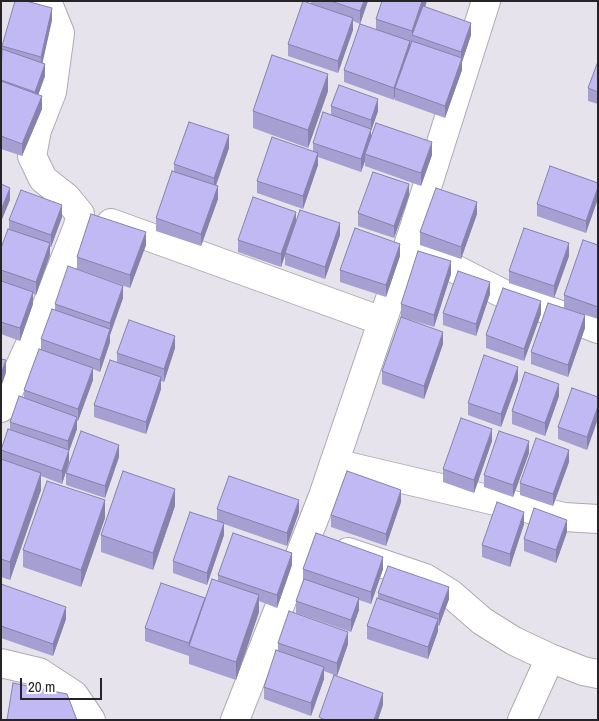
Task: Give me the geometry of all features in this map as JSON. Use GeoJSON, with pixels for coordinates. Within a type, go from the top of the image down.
{"type":"FeatureCollection","features":[{"type":"Feature","properties":{"kind":"street"},"geometry":{"type":"LineString","coordinates":[[1,408],[41,320],[78,226],[80,214],[66,197],[43,179],[32,156],[37,130],[52,92],[60,33],[47,1]]}},
{"type":"Feature","properties":{"kind":"street"},"geometry":{"type":"LineString","coordinates":[[235,720],[307,538],[334,463],[408,245],[486,1]]}},
{"type":"Feature","properties":{"kind":"street"},"geometry":{"type":"LineString","coordinates":[[78,226],[108,222],[382,321]]}},
{"type":"Feature","properties":{"kind":"street"},"geometry":{"type":"LineString","coordinates":[[408,245],[502,293],[598,329]]}},
{"type":"Feature","properties":{"kind":"street"},"geometry":{"type":"LineString","coordinates":[[334,463],[564,517],[598,519]]}},
{"type":"Feature","properties":{"kind":"street"},"geometry":{"type":"LineString","coordinates":[[307,538],[425,578],[451,594],[482,621],[514,641],[583,671],[598,674]]}},
{"type":"Feature","properties":{"kind":"street"},"geometry":{"type":"LineString","coordinates":[[522,720],[550,658]]}},
{"type":"Feature","properties":{"kind":"street"},"geometry":{"type":"LineString","coordinates":[[1,663],[39,672],[74,695],[92,719]]}},
{"type":"Feature","properties":{"kind":"building"},"geometry":{"type":"Polygon","coordinates":[[[15,1],[26,1],[52,8],[41,57],[2,46],[15,1]]]}},
{"type":"Feature","properties":{"kind":"building"},"geometry":{"type":"Polygon","coordinates":[[[303,1],[353,18],[338,61],[288,44],[303,1]]]}},
{"type":"Feature","properties":{"kind":"building"},"geometry":{"type":"Polygon","coordinates":[[[331,1],[364,1],[360,11],[331,1]]]}},
{"type":"Feature","properties":{"kind":"building"},"geometry":{"type":"Polygon","coordinates":[[[382,1],[422,1],[412,31],[376,19],[382,1]]]}},
{"type":"Feature","properties":{"kind":"building"},"geometry":{"type":"Polygon","coordinates":[[[423,6],[471,23],[461,52],[412,35],[423,6]]]}},
{"type":"Feature","properties":{"kind":"building"},"geometry":{"type":"Polygon","coordinates":[[[360,24],[410,41],[394,88],[344,70],[360,24]]]}},
{"type":"Feature","properties":{"kind":"building"},"geometry":{"type":"Polygon","coordinates":[[[412,41],[462,58],[445,106],[395,88],[412,41]]]}},
{"type":"Feature","properties":{"kind":"building"},"geometry":{"type":"Polygon","coordinates":[[[2,49],[45,64],[35,92],[1,80],[2,49]]]}},
{"type":"Feature","properties":{"kind":"building"},"geometry":{"type":"Polygon","coordinates":[[[272,55],[328,74],[308,130],[253,111],[272,55]]]}},
{"type":"Feature","properties":{"kind":"building"},"geometry":{"type":"Polygon","coordinates":[[[598,64],[598,92],[588,88],[598,64]]]}},
{"type":"Feature","properties":{"kind":"building"},"geometry":{"type":"Polygon","coordinates":[[[1,81],[42,96],[22,144],[1,136],[1,81]]]}},
{"type":"Feature","properties":{"kind":"building"},"geometry":{"type":"Polygon","coordinates":[[[339,85],[378,99],[371,120],[331,106],[339,85]]]}},
{"type":"Feature","properties":{"kind":"building"},"geometry":{"type":"Polygon","coordinates":[[[323,112],[371,129],[361,159],[313,143],[323,112]]]}},
{"type":"Feature","properties":{"kind":"building"},"geometry":{"type":"Polygon","coordinates":[[[189,122],[229,135],[214,178],[174,164],[189,122]]]}},
{"type":"Feature","properties":{"kind":"building"},"geometry":{"type":"Polygon","coordinates":[[[376,123],[432,142],[421,173],[365,154],[376,123]]]}},
{"type":"Feature","properties":{"kind":"building"},"geometry":{"type":"Polygon","coordinates":[[[272,137],[318,153],[303,196],[257,181],[272,137]]]}},
{"type":"Feature","properties":{"kind":"building"},"geometry":{"type":"Polygon","coordinates":[[[550,166],[598,183],[586,221],[537,204],[550,166]]]}},
{"type":"Feature","properties":{"kind":"building"},"geometry":{"type":"Polygon","coordinates":[[[172,171],[218,186],[201,234],[156,218],[172,171]]]}},
{"type":"Feature","properties":{"kind":"building"},"geometry":{"type":"Polygon","coordinates":[[[373,172],[409,184],[394,226],[358,213],[373,172]]]}},
{"type":"Feature","properties":{"kind":"building"},"geometry":{"type":"Polygon","coordinates":[[[1,184],[10,188],[1,210],[1,184]]]}},
{"type":"Feature","properties":{"kind":"building"},"geometry":{"type":"Polygon","coordinates":[[[436,188],[477,202],[461,247],[420,232],[436,188]]]}},
{"type":"Feature","properties":{"kind":"building"},"geometry":{"type":"Polygon","coordinates":[[[21,190],[62,205],[51,235],[9,220],[21,190]]]}},
{"type":"Feature","properties":{"kind":"building"},"geometry":{"type":"Polygon","coordinates":[[[253,197],[296,212],[281,254],[238,240],[253,197]]]}},
{"type":"Feature","properties":{"kind":"building"},"geometry":{"type":"Polygon","coordinates":[[[300,210],[340,223],[325,267],[285,253],[300,210]]]}},
{"type":"Feature","properties":{"kind":"building"},"geometry":{"type":"Polygon","coordinates":[[[91,214],[146,232],[130,275],[77,257],[91,214]]]}},
{"type":"Feature","properties":{"kind":"building"},"geometry":{"type":"Polygon","coordinates":[[[355,228],[400,244],[386,285],[340,270],[355,228]]]}},
{"type":"Feature","properties":{"kind":"building"},"geometry":{"type":"Polygon","coordinates":[[[524,228],[569,243],[554,286],[509,271],[524,228]]]}},
{"type":"Feature","properties":{"kind":"building"},"geometry":{"type":"Polygon","coordinates":[[[8,229],[50,243],[36,282],[1,270],[1,248],[8,229]]]}},
{"type":"Feature","properties":{"kind":"building"},"geometry":{"type":"Polygon","coordinates":[[[583,240],[598,245],[598,307],[564,295],[583,240]]]}},
{"type":"Feature","properties":{"kind":"building"},"geometry":{"type":"Polygon","coordinates":[[[418,251],[451,261],[434,315],[401,304],[418,251]]]}},
{"type":"Feature","properties":{"kind":"building"},"geometry":{"type":"Polygon","coordinates":[[[68,266],[123,286],[110,323],[55,304],[68,266]]]}},
{"type":"Feature","properties":{"kind":"building"},"geometry":{"type":"Polygon","coordinates":[[[458,271],[490,282],[476,324],[443,313],[458,271]]]}},
{"type":"Feature","properties":{"kind":"building"},"geometry":{"type":"Polygon","coordinates":[[[1,281],[33,292],[20,328],[1,322],[1,281]]]}},
{"type":"Feature","properties":{"kind":"building"},"geometry":{"type":"Polygon","coordinates":[[[503,288],[541,301],[524,349],[486,335],[503,288]]]}},
{"type":"Feature","properties":{"kind":"building"},"geometry":{"type":"Polygon","coordinates":[[[548,303],[585,315],[568,365],[531,352],[548,303]]]}},
{"type":"Feature","properties":{"kind":"building"},"geometry":{"type":"Polygon","coordinates":[[[52,309],[110,329],[100,360],[41,339],[52,309]]]}},
{"type":"Feature","properties":{"kind":"building"},"geometry":{"type":"Polygon","coordinates":[[[401,317],[443,332],[424,386],[382,371],[401,317]]]}},
{"type":"Feature","properties":{"kind":"building"},"geometry":{"type":"Polygon","coordinates":[[[129,320],[175,336],[164,369],[117,353],[129,320]]]}},
{"type":"Feature","properties":{"kind":"building"},"geometry":{"type":"Polygon","coordinates":[[[39,349],[93,368],[78,409],[24,390],[39,349]]]}},
{"type":"Feature","properties":{"kind":"building"},"geometry":{"type":"Polygon","coordinates":[[[484,355],[518,367],[501,414],[468,403],[484,355]]]}},
{"type":"Feature","properties":{"kind":"building"},"geometry":{"type":"Polygon","coordinates":[[[1,359],[6,360],[1,374],[1,359]]]}},
{"type":"Feature","properties":{"kind":"building"},"geometry":{"type":"Polygon","coordinates":[[[110,360],[161,377],[146,422],[94,405],[110,360]]]}},
{"type":"Feature","properties":{"kind":"building"},"geometry":{"type":"Polygon","coordinates":[[[525,372],[559,384],[545,423],[512,411],[525,372]]]}},
{"type":"Feature","properties":{"kind":"building"},"geometry":{"type":"Polygon","coordinates":[[[572,388],[598,397],[598,406],[587,437],[558,427],[572,388]]]}},
{"type":"Feature","properties":{"kind":"building"},"geometry":{"type":"Polygon","coordinates":[[[19,396],[77,417],[68,441],[10,422],[19,396]]]}},
{"type":"Feature","properties":{"kind":"building"},"geometry":{"type":"Polygon","coordinates":[[[461,418],[492,429],[474,480],[443,469],[461,418]]]}},
{"type":"Feature","properties":{"kind":"building"},"geometry":{"type":"Polygon","coordinates":[[[8,429],[69,450],[62,471],[1,450],[8,429]]]}},
{"type":"Feature","properties":{"kind":"building"},"geometry":{"type":"Polygon","coordinates":[[[81,431],[119,445],[105,486],[66,473],[81,431]]]}},
{"type":"Feature","properties":{"kind":"building"},"geometry":{"type":"Polygon","coordinates":[[[499,431],[529,441],[513,485],[484,475],[499,431]]]}},
{"type":"Feature","properties":{"kind":"building"},"geometry":{"type":"Polygon","coordinates":[[[536,438],[569,450],[553,494],[520,483],[536,438]]]}},
{"type":"Feature","properties":{"kind":"building"},"geometry":{"type":"Polygon","coordinates":[[[1,459],[41,473],[10,562],[1,559],[1,459]]]}},
{"type":"Feature","properties":{"kind":"building"},"geometry":{"type":"Polygon","coordinates":[[[123,471],[175,489],[153,553],[101,535],[123,471]]]}},
{"type":"Feature","properties":{"kind":"building"},"geometry":{"type":"Polygon","coordinates":[[[347,471],[401,490],[386,534],[331,515],[347,471]]]}},
{"type":"Feature","properties":{"kind":"building"},"geometry":{"type":"Polygon","coordinates":[[[229,476],[299,500],[287,533],[217,509],[229,476]]]}},
{"type":"Feature","properties":{"kind":"building"},"geometry":{"type":"Polygon","coordinates":[[[47,481],[105,500],[81,570],[23,550],[47,481]]]}},
{"type":"Feature","properties":{"kind":"building"},"geometry":{"type":"Polygon","coordinates":[[[497,502],[524,512],[510,554],[482,545],[497,502]]]}},
{"type":"Feature","properties":{"kind":"building"},"geometry":{"type":"Polygon","coordinates":[[[534,508],[567,520],[556,550],[524,539],[534,508]]]}},
{"type":"Feature","properties":{"kind":"building"},"geometry":{"type":"Polygon","coordinates":[[[190,512],[224,523],[207,573],[173,561],[190,512]]]}},
{"type":"Feature","properties":{"kind":"building"},"geometry":{"type":"Polygon","coordinates":[[[233,533],[292,553],[277,595],[218,575],[233,533]]]}},
{"type":"Feature","properties":{"kind":"building"},"geometry":{"type":"Polygon","coordinates":[[[316,533],[383,557],[371,592],[303,569],[316,533]]]}},
{"type":"Feature","properties":{"kind":"building"},"geometry":{"type":"Polygon","coordinates":[[[388,566],[449,587],[439,614],[378,593],[388,566]]]}},
{"type":"Feature","properties":{"kind":"building"},"geometry":{"type":"Polygon","coordinates":[[[212,579],[259,595],[236,662],[189,646],[212,579]]]}},
{"type":"Feature","properties":{"kind":"building"},"geometry":{"type":"Polygon","coordinates":[[[304,579],[359,598],[351,620],[296,601],[304,579]]]}},
{"type":"Feature","properties":{"kind":"building"},"geometry":{"type":"Polygon","coordinates":[[[161,583],[205,598],[189,643],[145,628],[161,583]]]}},
{"type":"Feature","properties":{"kind":"building"},"geometry":{"type":"Polygon","coordinates":[[[1,584],[66,607],[53,644],[1,626],[1,584]]]}},
{"type":"Feature","properties":{"kind":"building"},"geometry":{"type":"Polygon","coordinates":[[[377,598],[438,619],[428,647],[367,626],[377,598]]]}},
{"type":"Feature","properties":{"kind":"building"},"geometry":{"type":"Polygon","coordinates":[[[289,611],[348,632],[337,663],[278,643],[289,611]]]}},
{"type":"Feature","properties":{"kind":"building"},"geometry":{"type":"Polygon","coordinates":[[[276,650],[324,667],[311,703],[264,687],[276,650]]]}},
{"type":"Feature","properties":{"kind":"building"},"geometry":{"type":"Polygon","coordinates":[[[334,675],[383,693],[374,720],[325,720],[319,717],[334,675]]]}},
{"type":"Feature","properties":{"kind":"building"},"geometry":{"type":"Polygon","coordinates":[[[13,683],[67,694],[77,720],[7,720],[13,683]]]}}]}
